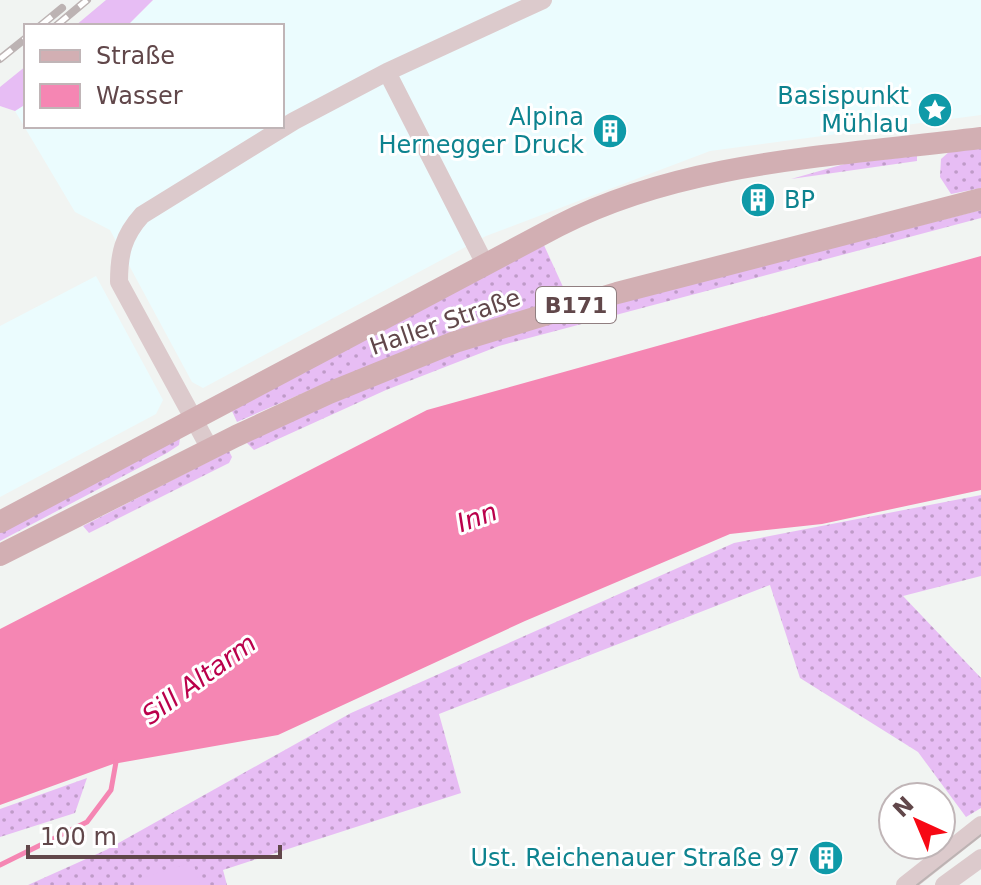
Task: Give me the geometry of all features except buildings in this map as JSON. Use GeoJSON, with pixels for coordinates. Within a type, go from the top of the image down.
{"type":"FeatureCollection","features":[{"type":"Feature","properties":{"kind":"main road","name":"Haller Straße"},"geometry":{"type":"LineString","coordinates":[[0,522],[573,218],[629,195],[690,178],[939,152],[981,138]]}},
{"type":"Feature","properties":{"kind":"main road"},"geometry":{"type":"LineString","coordinates":[[936,192],[957,205]]}},
{"type":"Feature","properties":{"kind":"main road","name":"Haller Straße"},"geometry":{"type":"LineString","coordinates":[[0,555],[329,393],[455,342],[617,293],[981,199]]}},
{"type":"Feature","properties":{"kind":"street"},"geometry":{"type":"LineString","coordinates":[[210,449],[119,282],[119,256],[126,232],[142,215],[256,145],[387,72],[543,0]]}},
{"type":"Feature","properties":{"kind":"street","name":"Haller Straße"},"geometry":{"type":"LineString","coordinates":[[387,72],[485,264]]}},
{"type":"Feature","properties":{"kind":"street"},"geometry":{"type":"LineString","coordinates":[[905,885],[981,825]]}},
{"type":"Feature","properties":{"kind":"street"},"geometry":{"type":"LineString","coordinates":[[944,885],[981,858]]}},
{"type":"Feature","properties":{"kind":"shaded area"},"geometry":{"type":"Polygon","coordinates":[[[106,0],[153,0],[129,24],[77,24],[106,0]]]}},
{"type":"Feature","properties":{"kind":"shaded area"},"geometry":{"type":"Polygon","coordinates":[[[153,0],[981,0],[981,115],[710,151],[486,236],[203,388],[192,382],[110,230],[75,212],[25,128],[284,128],[284,24],[129,24],[153,0]]]}},
{"type":"Feature","properties":{"kind":"shaded area"},"geometry":{"type":"Polygon","coordinates":[[[24,68],[24,105],[15,111],[0,106],[0,87],[24,68]]]}},
{"type":"Feature","properties":{"kind":"shaded area"},"geometry":{"type":"Polygon","coordinates":[[[24,105],[24,126],[15,111],[24,105]]]}},
{"type":"Feature","properties":{"kind":"shaded area"},"geometry":{"type":"Polygon","coordinates":[[[981,147],[981,188],[951,194],[940,177],[941,159],[950,151],[981,147]]]}},
{"type":"Feature","properties":{"kind":"shaded area"},"geometry":{"type":"Polygon","coordinates":[[[917,156],[917,161],[791,179],[848,163],[917,156]]]}},
{"type":"Feature","properties":{"kind":"shaded area"},"geometry":{"type":"Polygon","coordinates":[[[981,210],[981,218],[499,346],[386,390],[254,450],[246,442],[400,374],[494,340],[675,288],[981,210]]]}},
{"type":"Feature","properties":{"kind":"shaded area"},"geometry":{"type":"Polygon","coordinates":[[[543,243],[564,289],[546,304],[324,384],[237,422],[232,411],[543,243]]]}},
{"type":"Feature","properties":{"kind":"shaded area"},"geometry":{"type":"Polygon","coordinates":[[[96,276],[163,400],[156,414],[0,497],[0,326],[96,276]]]}},
{"type":"Feature","properties":{"kind":"shaded area"},"geometry":{"type":"Polygon","coordinates":[[[180,438],[179,445],[167,453],[0,541],[0,533],[180,438]]]}},
{"type":"Feature","properties":{"kind":"shaded area"},"geometry":{"type":"Polygon","coordinates":[[[229,451],[232,457],[229,463],[89,533],[83,526],[229,451]]]}},
{"type":"Feature","properties":{"kind":"shaded area"},"geometry":{"type":"Polygon","coordinates":[[[981,495],[981,576],[903,596],[981,678],[981,808],[966,817],[957,805],[957,781],[939,781],[918,752],[800,678],[770,585],[439,714],[461,793],[223,870],[227,885],[28,885],[106,850],[351,713],[734,543],[981,495]]]}},
{"type":"Feature","properties":{"kind":"shaded area"},"geometry":{"type":"Polygon","coordinates":[[[87,778],[75,813],[0,837],[0,809],[87,778]]]}},
{"type":"Feature","properties":{"kind":"shaded area"},"geometry":{"type":"Polygon","coordinates":[[[193,862],[200,885],[140,885],[138,879],[193,862]]]}},
{"type":"Feature","properties":{"kind":"water","name":"Inn"},"geometry":{"type":"Polygon","coordinates":[[[981,256],[981,490],[822,524],[730,534],[525,621],[278,735],[113,764],[0,805],[0,629],[427,410],[981,256]]]}},
{"type":"Feature","properties":{"kind":"waterway","name":"Sill Altarm"},"geometry":{"type":"LineString","coordinates":[[0,865],[87,822],[111,790],[116,762]]}},
{"type":"Feature","properties":{"kind":"tram line"},"geometry":{"type":"LineString","coordinates":[[917,885],[981,835]]}},
{"type":"Feature","properties":{"kind":"railway"},"geometry":{"type":"LineString","coordinates":[[58,24],[87,0]]}},
{"type":"Feature","properties":{"kind":"railway"},"geometry":{"type":"LineString","coordinates":[[42,24],[62,8]]}},
{"type":"Feature","properties":{"kind":"railway"},"geometry":{"type":"LineString","coordinates":[[0,59],[24,40]]}},
{"type":"Feature","properties":{"kind":"place","name":"Basispunkt Mühlau"},"geometry":{"type":"Point","coordinates":[935,110]}},
{"type":"Feature","properties":{"kind":"place","name":"Alpina Hernegger Druck"},"geometry":{"type":"Point","coordinates":[610,131]}},
{"type":"Feature","properties":{"kind":"place","name":"BP"},"geometry":{"type":"Point","coordinates":[758,200]}},
{"type":"Feature","properties":{"kind":"place","name":"Ust. Reichenauer Straße 97"},"geometry":{"type":"Point","coordinates":[826,858]}}]}
